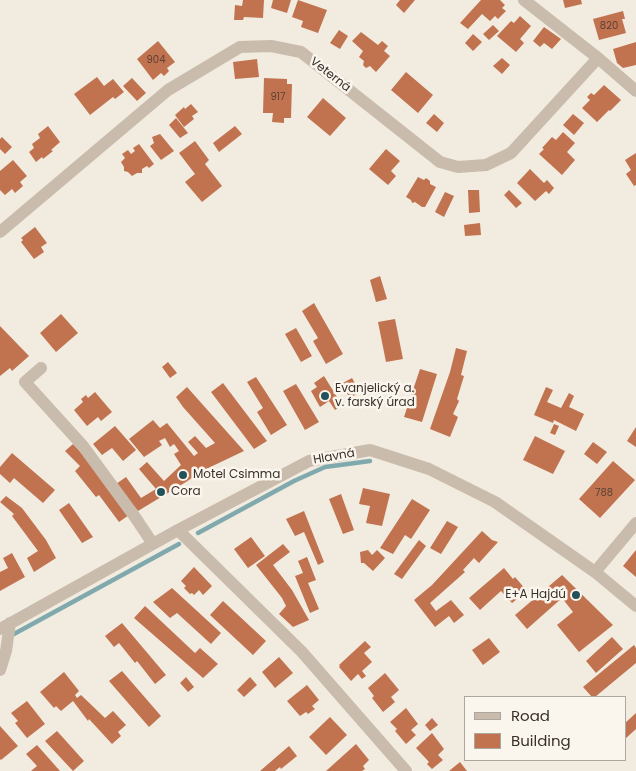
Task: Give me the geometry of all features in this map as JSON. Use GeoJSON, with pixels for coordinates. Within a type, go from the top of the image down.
{"type":"FeatureCollection","features":[{"type":"Feature","properties":{"kind":"street"},"geometry":{"type":"LineString","coordinates":[[524,0],[598,58],[636,91]]}},
{"type":"Feature","properties":{"kind":"street","name":"Veterná"},"geometry":{"type":"LineString","coordinates":[[0,232],[168,90],[240,47],[270,46],[301,52],[440,162],[458,166],[486,165],[511,152],[598,58]]}},
{"type":"Feature","properties":{"kind":"street"},"geometry":{"type":"LineString","coordinates":[[42,368],[25,382],[83,446],[153,544]]}},
{"type":"Feature","properties":{"kind":"street","name":"Hlavná"},"geometry":{"type":"LineString","coordinates":[[5,626],[178,530],[310,461],[370,450],[428,469],[495,502],[596,572],[636,606]]}},
{"type":"Feature","properties":{"kind":"street"},"geometry":{"type":"LineString","coordinates":[[596,572],[636,523]]}},
{"type":"Feature","properties":{"kind":"street"},"geometry":{"type":"LineString","coordinates":[[178,530],[302,652],[406,771]]}},
{"type":"Feature","properties":{"kind":"street"},"geometry":{"type":"LineString","coordinates":[[0,670],[6,651],[5,626]]}},
{"type":"Feature","properties":{"kind":"building"},"geometry":{"type":"Polygon","coordinates":[[[243,0],[264,0],[263,18],[244,17],[243,20],[234,20],[235,5],[242,6],[243,0]]]}},
{"type":"Feature","properties":{"kind":"building"},"geometry":{"type":"Polygon","coordinates":[[[273,0],[291,0],[287,13],[271,8],[273,0]]]}},
{"type":"Feature","properties":{"kind":"building"},"geometry":{"type":"Polygon","coordinates":[[[298,0],[327,10],[318,33],[301,27],[303,21],[292,17],[298,0]]]}},
{"type":"Feature","properties":{"kind":"building"},"geometry":{"type":"Polygon","coordinates":[[[400,0],[415,0],[404,13],[396,5],[400,0]]]}},
{"type":"Feature","properties":{"kind":"building"},"geometry":{"type":"Polygon","coordinates":[[[481,0],[500,0],[505,5],[502,8],[506,11],[498,19],[495,16],[490,21],[482,14],[468,29],[460,23],[481,0]]]}},
{"type":"Feature","properties":{"kind":"building"},"geometry":{"type":"Polygon","coordinates":[[[563,0],[581,0],[582,4],[565,8],[563,0]]]}},
{"type":"Feature","properties":{"kind":"building"},"geometry":{"type":"Polygon","coordinates":[[[623,11],[625,19],[622,19],[626,33],[599,40],[593,19],[623,11]]]}},
{"type":"Feature","properties":{"kind":"building"},"geometry":{"type":"Polygon","coordinates":[[[520,16],[531,26],[520,39],[524,43],[516,52],[497,36],[511,21],[514,23],[520,16]]]}},
{"type":"Feature","properties":{"kind":"building"},"geometry":{"type":"Polygon","coordinates":[[[493,25],[499,31],[489,40],[483,34],[493,25]]]}},
{"type":"Feature","properties":{"kind":"building"},"geometry":{"type":"Polygon","coordinates":[[[544,27],[561,39],[552,49],[544,43],[540,47],[533,41],[544,27]]]}},
{"type":"Feature","properties":{"kind":"building"},"geometry":{"type":"Polygon","coordinates":[[[339,30],[348,36],[340,49],[330,43],[339,30]]]}},
{"type":"Feature","properties":{"kind":"building"},"geometry":{"type":"Polygon","coordinates":[[[361,32],[378,45],[382,41],[388,46],[384,51],[390,56],[376,72],[370,66],[366,68],[363,65],[364,61],[359,57],[363,51],[352,41],[361,32]]]}},
{"type":"Feature","properties":{"kind":"building"},"geometry":{"type":"Polygon","coordinates":[[[473,34],[482,42],[473,51],[465,43],[473,34]]]}},
{"type":"Feature","properties":{"kind":"building"},"geometry":{"type":"Polygon","coordinates":[[[158,41],[175,62],[167,68],[169,71],[164,76],[161,73],[153,80],[137,59],[158,41]]]}},
{"type":"Feature","properties":{"kind":"building"},"geometry":{"type":"Polygon","coordinates":[[[636,42],[636,65],[623,68],[617,63],[613,49],[636,42]]]}},
{"type":"Feature","properties":{"kind":"building"},"geometry":{"type":"Polygon","coordinates":[[[502,58],[510,65],[502,74],[493,66],[502,58]]]}},
{"type":"Feature","properties":{"kind":"building"},"geometry":{"type":"Polygon","coordinates":[[[257,59],[259,77],[235,79],[233,62],[257,59]]]}},
{"type":"Feature","properties":{"kind":"building"},"geometry":{"type":"Polygon","coordinates":[[[406,72],[433,95],[418,113],[391,90],[406,72]]]}},
{"type":"Feature","properties":{"kind":"building"},"geometry":{"type":"Polygon","coordinates":[[[97,77],[104,86],[113,79],[124,92],[115,99],[113,97],[90,115],[74,94],[97,77]]]}},
{"type":"Feature","properties":{"kind":"building"},"geometry":{"type":"Polygon","coordinates":[[[132,78],[146,93],[137,101],[123,86],[132,78]]]}},
{"type":"Feature","properties":{"kind":"building"},"geometry":{"type":"Polygon","coordinates":[[[264,78],[287,79],[287,84],[292,84],[291,118],[284,118],[284,123],[272,122],[273,113],[263,113],[264,78]]]}},
{"type":"Feature","properties":{"kind":"building"},"geometry":{"type":"Polygon","coordinates":[[[604,85],[621,100],[597,122],[582,108],[590,100],[587,97],[591,93],[594,95],[604,85]]]}},
{"type":"Feature","properties":{"kind":"building"},"geometry":{"type":"Polygon","coordinates":[[[323,98],[346,118],[330,136],[307,117],[323,98]]]}},
{"type":"Feature","properties":{"kind":"building"},"geometry":{"type":"Polygon","coordinates":[[[191,104],[198,112],[192,116],[194,119],[184,127],[175,115],[191,104]]]}},
{"type":"Feature","properties":{"kind":"building"},"geometry":{"type":"Polygon","coordinates":[[[434,114],[444,123],[437,132],[426,123],[434,114]]]}},
{"type":"Feature","properties":{"kind":"building"},"geometry":{"type":"Polygon","coordinates":[[[573,114],[584,123],[574,135],[563,125],[573,114]]]}},
{"type":"Feature","properties":{"kind":"building"},"geometry":{"type":"Polygon","coordinates":[[[176,118],[188,133],[180,138],[169,125],[176,118]]]}},
{"type":"Feature","properties":{"kind":"building"},"geometry":{"type":"Polygon","coordinates":[[[48,126],[60,142],[51,150],[53,151],[36,162],[29,152],[34,148],[32,144],[40,138],[38,134],[48,126]]]}},
{"type":"Feature","properties":{"kind":"building"},"geometry":{"type":"Polygon","coordinates":[[[235,126],[242,134],[219,152],[213,143],[235,126]]]}},
{"type":"Feature","properties":{"kind":"building"},"geometry":{"type":"Polygon","coordinates":[[[563,132],[575,143],[567,152],[575,160],[562,175],[539,154],[552,137],[556,140],[563,132]]]}},
{"type":"Feature","properties":{"kind":"building"},"geometry":{"type":"Polygon","coordinates":[[[160,134],[174,151],[161,160],[150,146],[154,143],[152,137],[160,134]]]}},
{"type":"Feature","properties":{"kind":"building"},"geometry":{"type":"Polygon","coordinates":[[[2,137],[12,147],[5,154],[0,149],[0,139],[2,137]]]}},
{"type":"Feature","properties":{"kind":"building"},"geometry":{"type":"Polygon","coordinates":[[[195,141],[209,160],[205,164],[222,186],[202,202],[185,182],[195,174],[179,153],[195,141]]]}},
{"type":"Feature","properties":{"kind":"building"},"geometry":{"type":"Polygon","coordinates":[[[139,144],[154,164],[149,168],[147,166],[142,169],[142,173],[132,176],[124,171],[121,162],[125,158],[122,154],[128,150],[131,154],[135,151],[133,148],[139,144]]]}},
{"type":"Feature","properties":{"kind":"building"},"geometry":{"type":"Polygon","coordinates":[[[386,149],[400,161],[391,171],[396,176],[388,185],[369,169],[386,149]]]}},
{"type":"Feature","properties":{"kind":"building"},"geometry":{"type":"Polygon","coordinates":[[[636,153],[636,185],[634,186],[626,174],[631,170],[625,160],[636,153]]]}},
{"type":"Feature","properties":{"kind":"building"},"geometry":{"type":"Polygon","coordinates":[[[13,160],[27,176],[20,182],[23,186],[15,193],[12,189],[5,195],[0,190],[0,171],[13,160]]]}},
{"type":"Feature","properties":{"kind":"building"},"geometry":{"type":"Polygon","coordinates":[[[530,169],[544,183],[547,180],[554,188],[549,194],[546,191],[535,201],[517,183],[530,169]]]}},
{"type":"Feature","properties":{"kind":"building"},"geometry":{"type":"Polygon","coordinates":[[[418,177],[424,180],[426,178],[430,181],[430,184],[436,187],[425,207],[415,202],[412,203],[406,197],[418,177]]]}},
{"type":"Feature","properties":{"kind":"building"},"geometry":{"type":"Polygon","coordinates":[[[468,190],[479,190],[480,212],[469,213],[468,190]]]}},
{"type":"Feature","properties":{"kind":"building"},"geometry":{"type":"Polygon","coordinates":[[[509,190],[522,203],[516,208],[504,195],[509,190]]]}},
{"type":"Feature","properties":{"kind":"building"},"geometry":{"type":"Polygon","coordinates":[[[445,192],[454,196],[444,217],[435,212],[445,192]]]}},
{"type":"Feature","properties":{"kind":"building"},"geometry":{"type":"Polygon","coordinates":[[[480,223],[481,235],[465,236],[464,225],[480,223]]]}},
{"type":"Feature","properties":{"kind":"building"},"geometry":{"type":"Polygon","coordinates":[[[35,227],[47,243],[41,247],[44,252],[34,259],[21,242],[23,240],[21,238],[35,227]]]}},
{"type":"Feature","properties":{"kind":"building"},"geometry":{"type":"Polygon","coordinates":[[[380,276],[387,299],[376,302],[370,280],[380,276]]]}},
{"type":"Feature","properties":{"kind":"building"},"geometry":{"type":"Polygon","coordinates":[[[314,303],[343,354],[326,364],[313,341],[318,338],[302,311],[314,303]]]}},
{"type":"Feature","properties":{"kind":"building"},"geometry":{"type":"Polygon","coordinates":[[[61,314],[78,333],[56,352],[40,333],[61,314]]]}},
{"type":"Feature","properties":{"kind":"building"},"geometry":{"type":"Polygon","coordinates":[[[395,319],[403,359],[386,362],[378,322],[395,319]]]}},
{"type":"Feature","properties":{"kind":"building"},"geometry":{"type":"Polygon","coordinates":[[[0,326],[29,356],[12,371],[10,368],[0,376],[0,326]]]}},
{"type":"Feature","properties":{"kind":"building"},"geometry":{"type":"Polygon","coordinates":[[[296,328],[312,356],[301,362],[285,334],[296,328]]]}},
{"type":"Feature","properties":{"kind":"building"},"geometry":{"type":"Polygon","coordinates":[[[456,348],[467,351],[461,375],[464,376],[457,399],[459,401],[453,414],[458,417],[450,437],[430,429],[450,372],[456,348]]]}},
{"type":"Feature","properties":{"kind":"building"},"geometry":{"type":"Polygon","coordinates":[[[168,362],[177,373],[170,378],[162,367],[168,362]]]}},
{"type":"Feature","properties":{"kind":"building"},"geometry":{"type":"Polygon","coordinates":[[[420,369],[437,374],[422,422],[404,417],[420,369]]]}},
{"type":"Feature","properties":{"kind":"building","name":"Evanjelický a. v. farský úrad"},"geometry":{"type":"Polygon","coordinates":[[[324,376],[342,405],[335,410],[329,401],[320,407],[311,391],[317,387],[314,383],[324,376]]]}},
{"type":"Feature","properties":{"kind":"building"},"geometry":{"type":"Polygon","coordinates":[[[256,377],[287,425],[271,435],[257,412],[263,408],[247,382],[256,377]]]}},
{"type":"Feature","properties":{"kind":"building"},"geometry":{"type":"Polygon","coordinates":[[[352,378],[360,392],[350,398],[341,384],[352,378]]]}},
{"type":"Feature","properties":{"kind":"building"},"geometry":{"type":"Polygon","coordinates":[[[223,383],[267,441],[254,449],[211,392],[223,383]]]}},
{"type":"Feature","properties":{"kind":"building"},"geometry":{"type":"Polygon","coordinates":[[[296,384],[319,422],[305,430],[283,391],[296,384]]]}},
{"type":"Feature","properties":{"kind":"building"},"geometry":{"type":"Polygon","coordinates":[[[187,387],[244,451],[202,471],[138,511],[116,484],[126,477],[141,498],[156,489],[139,469],[147,462],[164,481],[181,465],[174,454],[179,451],[174,444],[170,447],[165,438],[159,441],[162,445],[144,457],[129,439],[153,420],[160,428],[167,423],[194,456],[198,453],[188,442],[195,436],[206,448],[215,443],[176,397],[187,387]]]}},
{"type":"Feature","properties":{"kind":"building"},"geometry":{"type":"Polygon","coordinates":[[[546,387],[553,390],[547,402],[561,408],[569,393],[574,396],[569,407],[584,414],[576,431],[554,420],[553,423],[534,415],[546,387]]]}},
{"type":"Feature","properties":{"kind":"building"},"geometry":{"type":"Polygon","coordinates":[[[95,392],[112,412],[101,421],[98,417],[87,426],[74,410],[83,402],[81,399],[86,395],[88,398],[95,392]]]}},
{"type":"Feature","properties":{"kind":"building"},"geometry":{"type":"Polygon","coordinates":[[[554,424],[559,426],[555,435],[550,433],[554,424]]]}},
{"type":"Feature","properties":{"kind":"building"},"geometry":{"type":"Polygon","coordinates":[[[115,426],[136,450],[123,461],[112,448],[102,455],[93,444],[115,426]]]}},
{"type":"Feature","properties":{"kind":"building"},"geometry":{"type":"Polygon","coordinates":[[[636,427],[636,447],[627,441],[636,427]]]}},
{"type":"Feature","properties":{"kind":"building"},"geometry":{"type":"Polygon","coordinates":[[[535,436],[565,451],[553,474],[523,460],[535,436]]]}},
{"type":"Feature","properties":{"kind":"building"},"geometry":{"type":"Polygon","coordinates":[[[593,442],[607,452],[597,464],[584,454],[593,442]]]}},
{"type":"Feature","properties":{"kind":"building"},"geometry":{"type":"Polygon","coordinates":[[[73,444],[88,460],[129,515],[119,522],[99,495],[96,497],[75,471],[80,466],[65,451],[73,444]]]}},
{"type":"Feature","properties":{"kind":"building"},"geometry":{"type":"Polygon","coordinates":[[[12,453],[55,490],[43,503],[14,478],[10,483],[0,474],[0,467],[12,453]]]}},
{"type":"Feature","properties":{"kind":"building"},"geometry":{"type":"Polygon","coordinates":[[[613,461],[635,480],[600,518],[579,499],[613,461]]]}},
{"type":"Feature","properties":{"kind":"building"},"geometry":{"type":"Polygon","coordinates":[[[363,488],[390,494],[382,526],[366,523],[370,506],[359,504],[363,488]]]}},
{"type":"Feature","properties":{"kind":"building"},"geometry":{"type":"Polygon","coordinates":[[[341,494],[354,530],[343,534],[329,499],[341,494]]]}},
{"type":"Feature","properties":{"kind":"building"},"geometry":{"type":"Polygon","coordinates":[[[6,496],[22,508],[46,540],[56,558],[34,572],[27,558],[38,551],[12,516],[14,514],[0,502],[6,496]]]}},
{"type":"Feature","properties":{"kind":"building"},"geometry":{"type":"Polygon","coordinates":[[[412,499],[430,510],[411,539],[405,535],[393,554],[380,548],[412,499]]]}},
{"type":"Feature","properties":{"kind":"building"},"geometry":{"type":"Polygon","coordinates":[[[69,503],[93,537],[82,543],[59,510],[69,503]]]}},
{"type":"Feature","properties":{"kind":"building"},"geometry":{"type":"Polygon","coordinates":[[[304,511],[324,562],[318,565],[304,532],[295,536],[286,519],[304,511]]]}},
{"type":"Feature","properties":{"kind":"building"},"geometry":{"type":"Polygon","coordinates":[[[447,521],[458,527],[441,554],[430,548],[447,521]]]}},
{"type":"Feature","properties":{"kind":"building"},"geometry":{"type":"Polygon","coordinates":[[[482,531],[492,540],[498,542],[479,563],[474,558],[463,570],[465,572],[430,603],[436,611],[451,600],[464,615],[454,623],[449,616],[435,627],[414,600],[432,585],[482,531]]]}},
{"type":"Feature","properties":{"kind":"building"},"geometry":{"type":"Polygon","coordinates":[[[251,537],[265,556],[248,568],[234,549],[251,537]]]}},
{"type":"Feature","properties":{"kind":"building"},"geometry":{"type":"Polygon","coordinates":[[[419,540],[426,546],[402,579],[394,574],[419,540]]]}},
{"type":"Feature","properties":{"kind":"building"},"geometry":{"type":"Polygon","coordinates":[[[283,544],[290,552],[273,565],[292,590],[309,620],[293,627],[279,614],[286,606],[282,598],[256,565],[283,544]]]}},
{"type":"Feature","properties":{"kind":"building"},"geometry":{"type":"Polygon","coordinates":[[[368,550],[372,555],[377,550],[385,558],[373,571],[364,563],[361,563],[360,552],[368,550]]]}},
{"type":"Feature","properties":{"kind":"building"},"geometry":{"type":"Polygon","coordinates":[[[636,550],[636,577],[623,566],[636,550]]]}},
{"type":"Feature","properties":{"kind":"building"},"geometry":{"type":"Polygon","coordinates":[[[12,553],[25,577],[0,591],[0,572],[8,568],[3,558],[12,553]]]}},
{"type":"Feature","properties":{"kind":"building"},"geometry":{"type":"Polygon","coordinates":[[[307,557],[316,580],[308,583],[319,609],[310,613],[295,576],[303,573],[298,561],[307,557]]]}},
{"type":"Feature","properties":{"kind":"building"},"geometry":{"type":"Polygon","coordinates":[[[194,567],[212,586],[203,595],[199,590],[194,595],[190,594],[184,588],[186,586],[181,581],[194,567]]]}},
{"type":"Feature","properties":{"kind":"building"},"geometry":{"type":"Polygon","coordinates":[[[504,568],[527,591],[512,603],[501,591],[480,610],[469,598],[504,568]]]}},
{"type":"Feature","properties":{"kind":"building"},"geometry":{"type":"Polygon","coordinates":[[[562,575],[613,625],[579,652],[557,625],[573,612],[562,598],[527,629],[515,615],[562,575]]]}},
{"type":"Feature","properties":{"kind":"building"},"geometry":{"type":"Polygon","coordinates":[[[172,588],[221,633],[211,644],[177,613],[170,618],[153,602],[172,588]]]}},
{"type":"Feature","properties":{"kind":"building"},"geometry":{"type":"Polygon","coordinates":[[[223,601],[266,641],[253,655],[210,615],[223,601]]]}},
{"type":"Feature","properties":{"kind":"building"},"geometry":{"type":"Polygon","coordinates":[[[145,606],[195,653],[200,648],[218,664],[203,678],[134,618],[145,606]]]}},
{"type":"Feature","properties":{"kind":"building"},"geometry":{"type":"Polygon","coordinates":[[[122,623],[166,675],[155,684],[137,661],[135,663],[119,643],[114,647],[105,636],[122,623]]]}},
{"type":"Feature","properties":{"kind":"building"},"geometry":{"type":"Polygon","coordinates":[[[612,637],[623,649],[596,673],[586,661],[612,637]]]}},
{"type":"Feature","properties":{"kind":"building"},"geometry":{"type":"Polygon","coordinates":[[[489,638],[500,652],[483,665],[472,650],[489,638]]]}},
{"type":"Feature","properties":{"kind":"building"},"geometry":{"type":"Polygon","coordinates":[[[365,641],[371,647],[364,653],[372,662],[362,671],[366,676],[362,679],[358,674],[351,681],[339,665],[365,641]]]}},
{"type":"Feature","properties":{"kind":"building"},"geometry":{"type":"Polygon","coordinates":[[[634,645],[636,648],[636,663],[596,696],[591,696],[583,687],[634,645]]]}},
{"type":"Feature","properties":{"kind":"building"},"geometry":{"type":"Polygon","coordinates":[[[279,657],[293,673],[275,688],[262,672],[279,657]]]}},
{"type":"Feature","properties":{"kind":"building"},"geometry":{"type":"Polygon","coordinates":[[[122,671],[161,716],[149,727],[109,681],[122,671]]]}},
{"type":"Feature","properties":{"kind":"building"},"geometry":{"type":"Polygon","coordinates":[[[64,672],[79,691],[75,695],[77,698],[81,695],[105,718],[113,711],[126,725],[118,732],[121,736],[112,744],[89,719],[88,721],[73,701],[61,711],[56,706],[54,708],[40,692],[64,672]]]}},
{"type":"Feature","properties":{"kind":"building"},"geometry":{"type":"Polygon","coordinates":[[[385,673],[399,690],[391,697],[395,702],[383,712],[372,698],[374,696],[368,688],[385,673]]]}},
{"type":"Feature","properties":{"kind":"building"},"geometry":{"type":"Polygon","coordinates":[[[186,677],[194,687],[188,692],[180,683],[186,677]]]}},
{"type":"Feature","properties":{"kind":"building"},"geometry":{"type":"Polygon","coordinates":[[[250,677],[257,685],[244,697],[237,690],[250,677]]]}},
{"type":"Feature","properties":{"kind":"building"},"geometry":{"type":"Polygon","coordinates":[[[307,685],[319,700],[312,706],[315,709],[308,714],[306,712],[300,716],[287,701],[307,685]]]}},
{"type":"Feature","properties":{"kind":"building"},"geometry":{"type":"Polygon","coordinates":[[[27,701],[45,724],[27,738],[15,723],[18,721],[11,713],[27,701]]]}},
{"type":"Feature","properties":{"kind":"building"},"geometry":{"type":"Polygon","coordinates":[[[406,708],[418,724],[411,730],[416,735],[406,744],[395,731],[397,729],[390,722],[406,708]]]}},
{"type":"Feature","properties":{"kind":"building"},"geometry":{"type":"Polygon","coordinates":[[[636,713],[636,729],[626,738],[626,722],[636,713]]]}},
{"type":"Feature","properties":{"kind":"building"},"geometry":{"type":"Polygon","coordinates":[[[330,717],[347,735],[326,755],[309,737],[330,717]]]}},
{"type":"Feature","properties":{"kind":"building"},"geometry":{"type":"Polygon","coordinates":[[[432,718],[438,725],[430,731],[425,725],[432,718]]]}},
{"type":"Feature","properties":{"kind":"building"},"geometry":{"type":"Polygon","coordinates":[[[0,726],[18,746],[1,760],[0,759],[0,726]]]}},
{"type":"Feature","properties":{"kind":"building"},"geometry":{"type":"Polygon","coordinates":[[[57,731],[84,761],[73,771],[45,741],[57,731]]]}},
{"type":"Feature","properties":{"kind":"building"},"geometry":{"type":"Polygon","coordinates":[[[432,733],[444,749],[438,755],[443,760],[432,769],[427,764],[429,762],[416,748],[432,733]]]}},
{"type":"Feature","properties":{"kind":"building"},"geometry":{"type":"Polygon","coordinates":[[[356,744],[369,760],[363,766],[365,769],[362,771],[326,771],[356,744]]]}},
{"type":"Feature","properties":{"kind":"building"},"geometry":{"type":"Polygon","coordinates":[[[37,745],[60,771],[31,771],[37,766],[26,754],[37,745]]]}},
{"type":"Feature","properties":{"kind":"building"},"geometry":{"type":"Polygon","coordinates":[[[289,746],[297,756],[281,769],[280,767],[275,771],[260,771],[289,746]]]}},
{"type":"Feature","properties":{"kind":"building"},"geometry":{"type":"Polygon","coordinates":[[[460,762],[467,771],[449,771],[460,762]]]}},
{"type":"Feature","properties":{"kind":"waterway"},"geometry":{"type":"LineString","coordinates":[[198,533],[294,481],[325,467],[370,461]]}},
{"type":"Feature","properties":{"kind":"waterway"},"geometry":{"type":"LineString","coordinates":[[14,634],[179,544]]}},
{"type":"Feature","properties":{"kind":"place","name":"Evanjelický a. v. farský úrad"},"geometry":{"type":"Point","coordinates":[325,396]}},
{"type":"Feature","properties":{"kind":"place","name":"Motel Csimma"},"geometry":{"type":"Point","coordinates":[183,475]}},
{"type":"Feature","properties":{"kind":"place","name":"Cora"},"geometry":{"type":"Point","coordinates":[161,492]}},
{"type":"Feature","properties":{"kind":"place","name":"E+A Hajdú"},"geometry":{"type":"Point","coordinates":[576,595]}}]}
